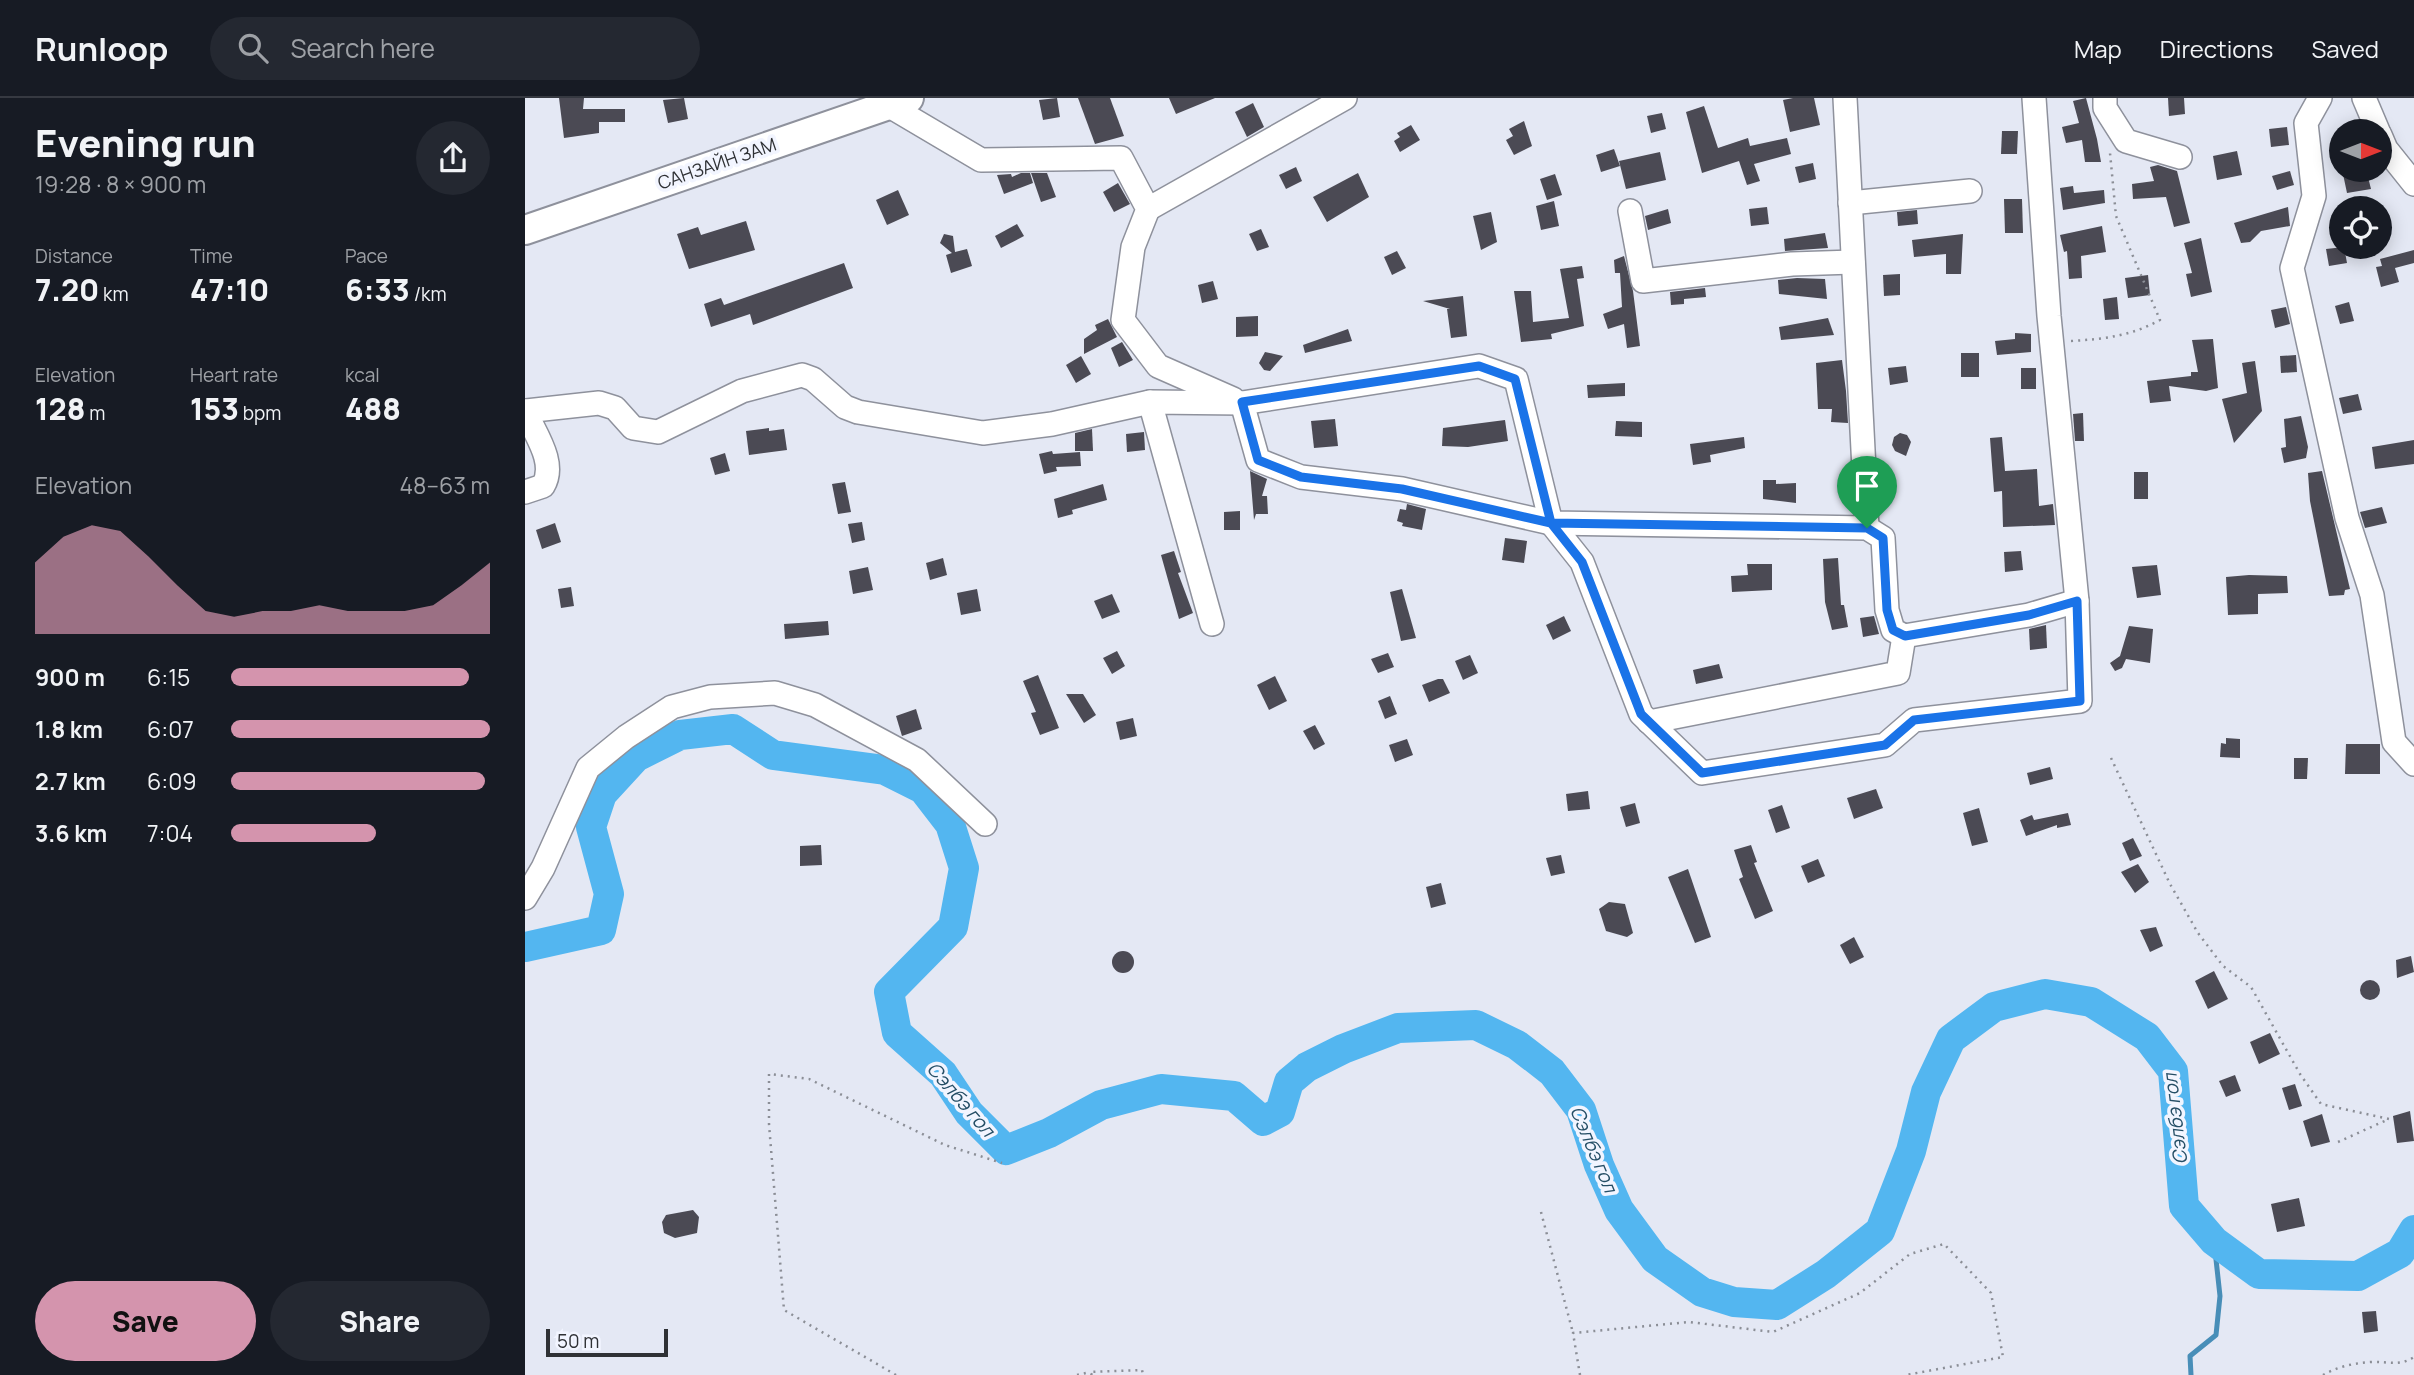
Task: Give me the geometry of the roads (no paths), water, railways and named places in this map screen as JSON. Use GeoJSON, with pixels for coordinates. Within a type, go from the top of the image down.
{"type":"FeatureCollection","features":[{"type":"Feature","properties":{"kind":"main road","name":"САНЗАЙН ЗАМ"},"geometry":{"type":"LineString","coordinates":[[525,230],[898,101]]}},
{"type":"Feature","properties":{"kind":"street"},"geometry":{"type":"LineString","coordinates":[[1242,402],[1158,366],[1123,320],[1133,247],[1148,209],[1345,98]]}},
{"type":"Feature","properties":{"kind":"street"},"geometry":{"type":"LineString","coordinates":[[1845,98],[1867,528]]}},
{"type":"Feature","properties":{"kind":"street"},"geometry":{"type":"LineString","coordinates":[[525,492],[543,486],[549,476],[548,464],[525,411],[599,403],[615,408],[633,428],[658,432],[742,391],[802,375],[813,379],[845,407],[858,412],[983,433],[1052,424],[1150,402],[1242,402],[1479,366],[1515,379],[1551,523],[1582,562],[1641,714],[1702,773],[1885,745],[1914,720],[2080,701],[2077,601],[2052,343],[2035,98]]}},
{"type":"Feature","properties":{"kind":"street"},"geometry":{"type":"LineString","coordinates":[[2105,98],[2105,108],[2126,141],[2180,157]]}},
{"type":"Feature","properties":{"kind":"street"},"geometry":{"type":"LineString","coordinates":[[2320,98],[2306,123],[2314,196],[2292,268],[2347,518],[2372,595],[2394,742],[2414,764]]}},
{"type":"Feature","properties":{"kind":"street"},"geometry":{"type":"LineString","coordinates":[[2364,98],[2373,119]]}},
{"type":"Feature","properties":{"kind":"street"},"geometry":{"type":"LineString","coordinates":[[898,101],[981,160],[1121,159],[1148,209]]}},
{"type":"Feature","properties":{"kind":"street"},"geometry":{"type":"LineString","coordinates":[[2392,156],[2414,184]]}},
{"type":"Feature","properties":{"kind":"street"},"geometry":{"type":"LineString","coordinates":[[1850,203],[1970,191]]}},
{"type":"Feature","properties":{"kind":"street"},"geometry":{"type":"LineString","coordinates":[[1630,211],[1643,281],[1792,264],[1853,262]]}},
{"type":"Feature","properties":{"kind":"street"},"geometry":{"type":"LineString","coordinates":[[1150,402],[1212,624]]}},
{"type":"Feature","properties":{"kind":"street"},"geometry":{"type":"LineString","coordinates":[[1242,402],[1258,460],[1301,477],[1402,489],[1551,523],[1867,528],[1883,538],[1887,610],[1893,630],[1905,636],[2029,615],[2077,601]]}},
{"type":"Feature","properties":{"kind":"street"},"geometry":{"type":"LineString","coordinates":[[1649,722],[1898,673],[1905,636]]}},
{"type":"Feature","properties":{"kind":"street"},"geometry":{"type":"LineString","coordinates":[[525,898],[543,868],[588,768],[625,737],[672,707],[710,697],[775,693],[815,705],[918,760],[985,824]]}},
{"type":"Feature","properties":{"kind":"waterway","name":"Сэлбэ гол"},"geometry":{"type":"LineString","coordinates":[[525,947],[601,930],[609,894],[591,827],[602,794],[636,757],[680,735],[733,729],[773,755],[885,770],[923,789],[950,824],[964,868],[953,927],[889,992],[897,1033],[943,1074],[969,1113],[1006,1150],[1049,1133],[1101,1105],[1161,1089],[1234,1096],[1263,1121],[1280,1112],[1289,1082],[1307,1067],[1343,1049],[1398,1028],[1476,1025],[1517,1045],[1552,1072],[1581,1110],[1599,1165],[1619,1210],[1655,1259],[1702,1292],[1734,1302],[1777,1305],[1826,1274],[1880,1231],[1911,1151],[1926,1092],[1951,1039],[1994,1007],[2045,994],[2091,1002],[2147,1037],[2173,1071],[2184,1206],[2214,1241],[2259,1274],[2358,1276],[2400,1253],[2414,1230]]}},
{"type":"Feature","properties":{"kind":"waterway"},"geometry":{"type":"LineString","coordinates":[[2191,1375],[2190,1356],[2216,1335],[2220,1296],[2214,1241]]}}]}
